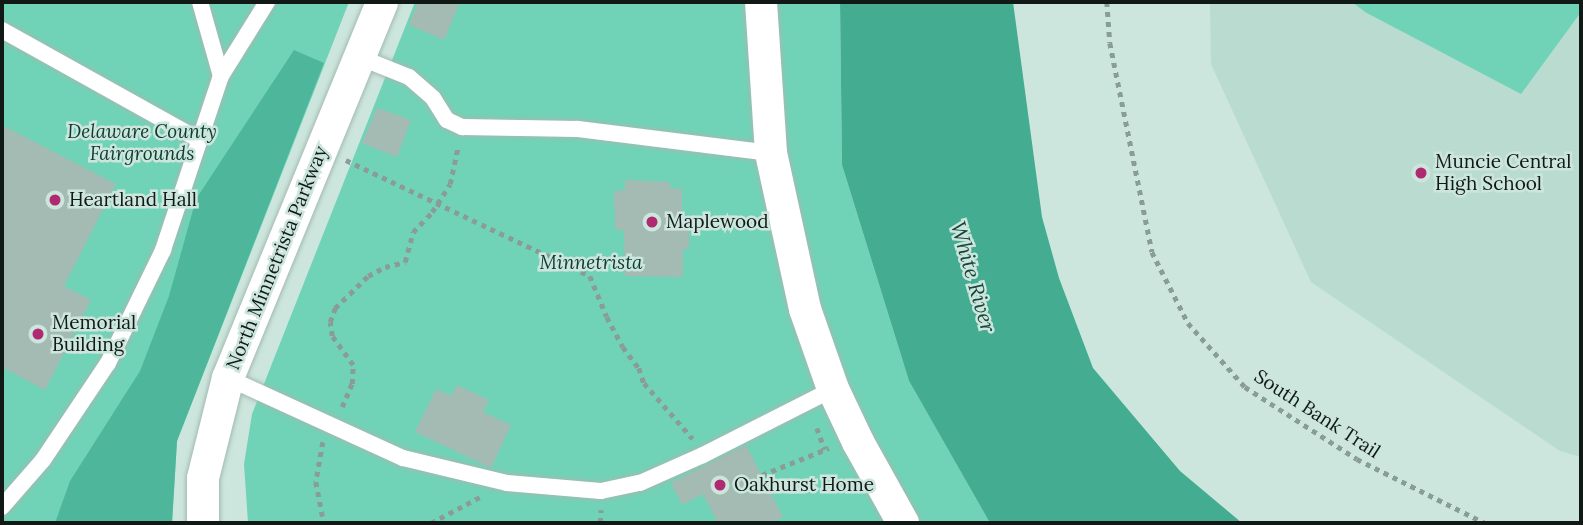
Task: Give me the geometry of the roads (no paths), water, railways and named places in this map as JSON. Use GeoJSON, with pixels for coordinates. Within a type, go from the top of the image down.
{"type":"FeatureCollection","features":[{"type":"Feature","properties":{"kind":"street","name":"North Minnetrista Parkway"},"geometry":{"type":"LineString","coordinates":[[203,523],[204,478],[228,378],[382,2]]}},
{"type":"Feature","properties":{"kind":"street"},"geometry":{"type":"LineString","coordinates":[[761,2],[771,153],[783,220],[805,309],[833,388],[858,442],[903,523]]}},
{"type":"Feature","properties":{"kind":"lane"},"geometry":{"type":"LineString","coordinates":[[201,2],[221,76]]}},
{"type":"Feature","properties":{"kind":"lane"},"geometry":{"type":"LineString","coordinates":[[2,507],[43,460],[108,363],[163,250],[221,76],[267,2]]}},
{"type":"Feature","properties":{"kind":"lane"},"geometry":{"type":"LineString","coordinates":[[2,30],[200,140]]}},
{"type":"Feature","properties":{"kind":"lane"},"geometry":{"type":"LineString","coordinates":[[359,57],[409,76],[433,98],[447,120],[462,127],[578,129],[771,153]]}},
{"type":"Feature","properties":{"kind":"lane"},"geometry":{"type":"LineString","coordinates":[[228,378],[403,458],[507,483],[601,491],[640,483],[704,455],[833,388]]}},
{"type":"Feature","properties":{"kind":"water","name":"White River"},"geometry":{"type":"Polygon","coordinates":[[[840,2],[1013,2],[1042,217],[1059,278],[1093,368],[1180,471],[1242,523],[990,523],[909,381],[842,165],[840,2]]]}},
{"type":"Feature","properties":{"kind":"place","name":"Muncie Central High School"},"geometry":{"type":"Point","coordinates":[1421,173]}},
{"type":"Feature","properties":{"kind":"place","name":"Heartland Hall"},"geometry":{"type":"Point","coordinates":[55,200]}},
{"type":"Feature","properties":{"kind":"place","name":"Maplewood"},"geometry":{"type":"Point","coordinates":[652,222]}},
{"type":"Feature","properties":{"kind":"place","name":"Memorial Building"},"geometry":{"type":"Point","coordinates":[38,334]}},
{"type":"Feature","properties":{"kind":"place","name":"Oakhurst Home"},"geometry":{"type":"Point","coordinates":[720,485]}},
{"type":"Feature","properties":{"kind":"park label","name":"Delaware County Fairgrounds"},"geometry":{"type":"Point","coordinates":[142,143]}},
{"type":"Feature","properties":{"kind":"park label","name":"Minnetrista"},"geometry":{"type":"Point","coordinates":[591,263]}}]}
